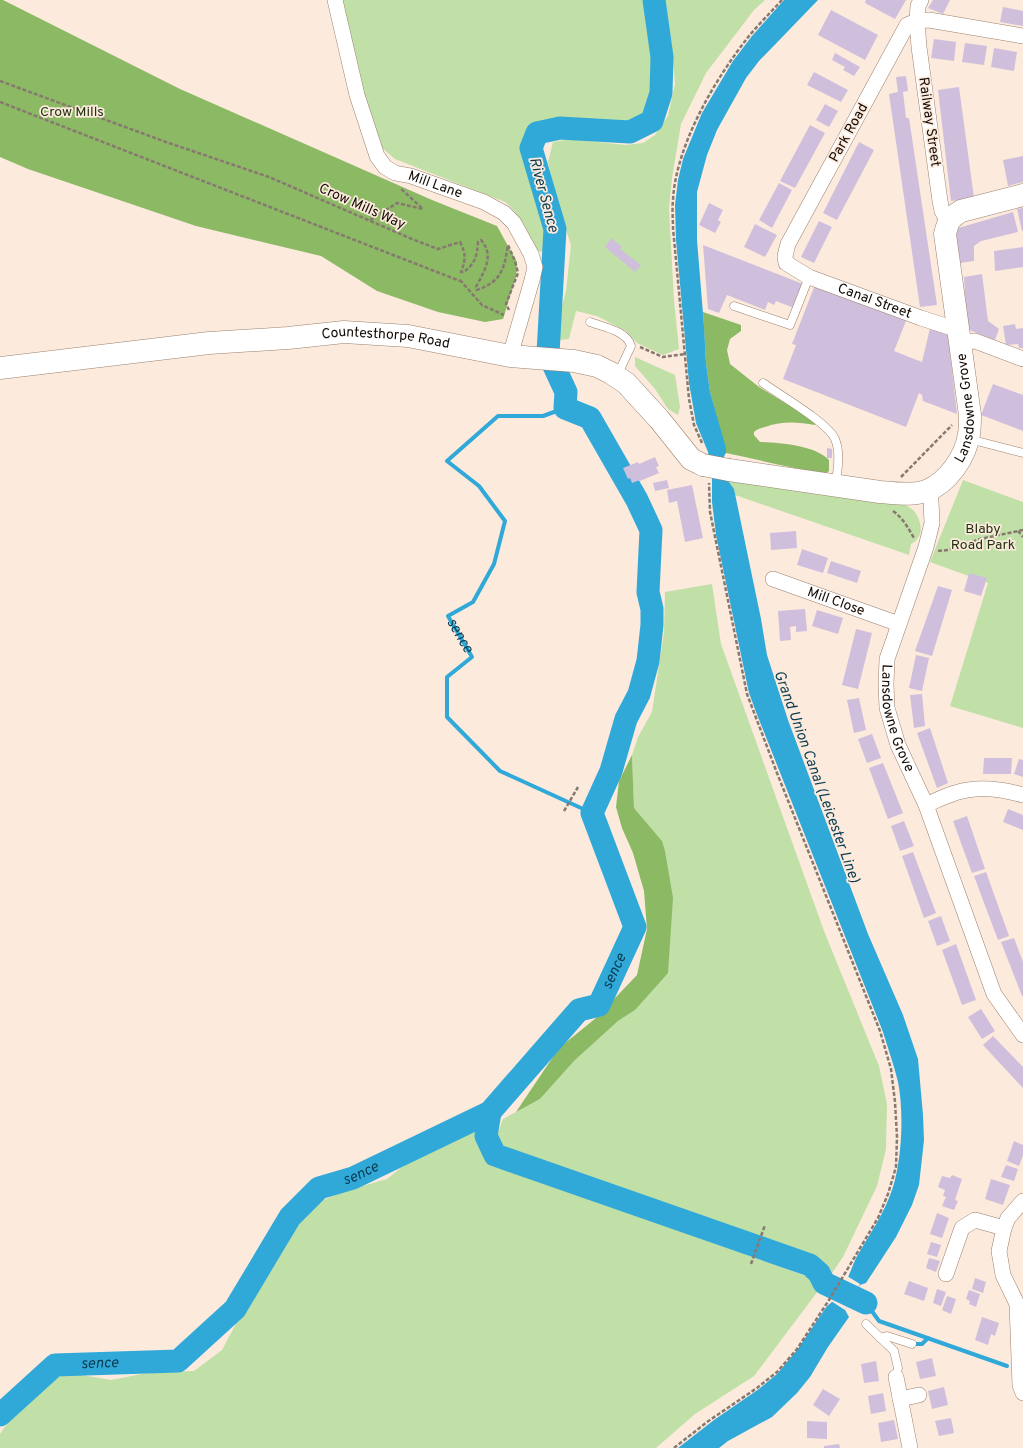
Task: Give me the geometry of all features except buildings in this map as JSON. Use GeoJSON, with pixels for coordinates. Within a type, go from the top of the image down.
{"type":"FeatureCollection","features":[{"type":"Feature","properties":{"kind":"street","name":"Mill Lane"},"geometry":{"type":"LineString","coordinates":[[335,0],[357,95],[377,156],[385,167],[395,173],[411,176],[484,202],[504,213],[514,223],[531,254],[534,267],[532,280],[518,323],[510,356]]}},
{"type":"Feature","properties":{"kind":"street"},"geometry":{"type":"LineString","coordinates":[[921,0],[918,6],[917,21],[929,20],[1023,36]]}},
{"type":"Feature","properties":{"kind":"street","name":"Railway Street"},"geometry":{"type":"LineString","coordinates":[[917,21],[922,70],[940,201],[942,212],[948,222]]}},
{"type":"Feature","properties":{"kind":"street","name":"Park Road"},"geometry":{"type":"LineString","coordinates":[[793,268],[786,263],[785,256],[788,244],[907,25],[917,21]]}},
{"type":"Feature","properties":{"kind":"street"},"geometry":{"type":"LineString","coordinates":[[948,222],[961,211],[1023,195]]}},
{"type":"Feature","properties":{"kind":"street","name":"Lansdowne Grove"},"geometry":{"type":"LineString","coordinates":[[948,222],[945,234],[970,415],[968,439],[964,453],[954,469],[944,479],[927,491],[931,501],[932,523],[926,547],[887,659],[887,708],[898,745],[926,805],[994,994],[1023,1035]]}},
{"type":"Feature","properties":{"kind":"street","name":"Canal Street"},"geometry":{"type":"LineString","coordinates":[[793,268],[809,277],[921,318],[959,336],[1023,359]]}},
{"type":"Feature","properties":{"kind":"street","name":"Countesthorpe Road"},"geometry":{"type":"LineString","coordinates":[[0,368],[209,343],[288,338],[344,332],[408,336],[510,356],[574,361],[597,366],[626,383],[660,419],[691,459],[706,465],[729,470],[880,492],[905,494],[927,491]]}},
{"type":"Feature","properties":{"kind":"street","name":"Mill Close"},"geometry":{"type":"LineString","coordinates":[[773,579],[899,624]]}},
{"type":"Feature","properties":{"kind":"street"},"geometry":{"type":"LineString","coordinates":[[926,805],[956,792],[984,788],[1023,795]]}},
{"type":"Feature","properties":{"kind":"street"},"geometry":{"type":"LineString","coordinates":[[1023,1201],[1008,1218],[1004,1228],[999,1251],[1003,1275],[1017,1304],[1020,1385],[1023,1393]]}},
{"type":"Feature","properties":{"kind":"street"},"geometry":{"type":"LineString","coordinates":[[946,1274],[962,1228],[975,1220],[1004,1228]]}},
{"type":"Feature","properties":{"kind":"street"},"geometry":{"type":"LineString","coordinates":[[896,1377],[910,1448]]}},
{"type":"Feature","properties":{"kind":"street"},"geometry":{"type":"LineString","coordinates":[[900,1399],[919,1395]]}},
{"type":"Feature","properties":{"kind":"lane"},"geometry":{"type":"LineString","coordinates":[[734,306],[790,325],[809,277]]}},
{"type":"Feature","properties":{"kind":"lane"},"geometry":{"type":"LineString","coordinates":[[590,322],[620,334],[630,342],[631,346],[616,376]]}},
{"type":"Feature","properties":{"kind":"lane"},"geometry":{"type":"LineString","coordinates":[[763,383],[817,420],[831,432],[835,438],[838,448],[835,486]]}},
{"type":"Feature","properties":{"kind":"lane"},"geometry":{"type":"LineString","coordinates":[[968,439],[1023,453]]}},
{"type":"Feature","properties":{"kind":"lane"},"geometry":{"type":"LineString","coordinates":[[866,1324],[894,1351],[898,1368],[896,1377]]}},
{"type":"Feature","properties":{"kind":"lane"},"geometry":{"type":"LineString","coordinates":[[880,1338],[887,1336],[912,1344]]}},
{"type":"Feature","properties":{"kind":"path"},"geometry":{"type":"LineString","coordinates":[[674,1448],[707,1422],[757,1388],[777,1372],[797,1349],[845,1275],[878,1218],[888,1194],[896,1168],[897,1130],[891,1069],[880,1031],[776,773],[747,694],[710,512],[706,465],[694,425],[689,399],[673,228],[673,200],[680,162],[689,135],[726,66],[750,35],[782,0]]}},
{"type":"Feature","properties":{"kind":"path","name":"Crow Mills Way"},"geometry":{"type":"LineString","coordinates":[[0,81],[269,177],[412,240],[438,249],[460,242],[464,250],[465,260],[461,272],[464,272],[473,265],[478,242],[481,240],[487,246],[488,257],[486,269],[476,287],[477,290],[494,282],[501,274],[508,245],[518,273],[506,304],[518,323]]}},
{"type":"Feature","properties":{"kind":"path"},"geometry":{"type":"LineString","coordinates":[[0,102],[460,280]]}},
{"type":"Feature","properties":{"kind":"path"},"geometry":{"type":"LineString","coordinates":[[369,221],[397,203],[423,209],[396,184],[395,173]]}},
{"type":"Feature","properties":{"kind":"path"},"geometry":{"type":"LineString","coordinates":[[435,270],[460,280],[482,305],[504,315]]}},
{"type":"Feature","properties":{"kind":"path"},"geometry":{"type":"LineString","coordinates":[[631,346],[638,346],[663,357],[685,354]]}},
{"type":"Feature","properties":{"kind":"path"},"geometry":{"type":"LineString","coordinates":[[900,478],[969,407]]}},
{"type":"Feature","properties":{"kind":"path"},"geometry":{"type":"LineString","coordinates":[[926,547],[937,551],[948,550],[980,539],[1023,530]]}},
{"type":"Feature","properties":{"kind":"path"},"geometry":{"type":"LineString","coordinates":[[1017,531],[1023,537]]}},
{"type":"Feature","properties":{"kind":"path"},"geometry":{"type":"LineString","coordinates":[[564,811],[578,787]]}},
{"type":"Feature","properties":{"kind":"path"},"geometry":{"type":"LineString","coordinates":[[751,1264],[765,1225]]}},
{"type":"Feature","properties":{"kind":"green space","name":"Crow Mills"},"geometry":{"type":"Polygon","coordinates":[[[0,0],[3,0],[180,89],[432,200],[497,226],[517,262],[516,277],[503,319],[485,322],[438,312],[377,291],[321,256],[196,226],[28,169],[0,157],[0,0]]]}},
{"type":"Feature","properties":{"kind":"green space"},"geometry":{"type":"Polygon","coordinates":[[[342,0],[646,0],[661,67],[658,91],[647,118],[631,127],[577,119],[554,121],[540,127],[532,133],[528,144],[528,162],[547,231],[547,243],[542,252],[536,250],[520,218],[505,202],[395,159],[381,147],[372,127],[342,0]]]}},
{"type":"Feature","properties":{"kind":"green space"},"geometry":{"type":"Polygon","coordinates":[[[663,0],[765,0],[754,10],[706,73],[681,124],[672,178],[669,209],[674,300],[679,349],[663,355],[637,343],[626,331],[597,316],[576,311],[569,339],[559,340],[555,332],[566,291],[571,245],[555,195],[548,162],[553,142],[570,139],[626,145],[643,143],[655,135],[668,116],[675,84],[672,50],[663,0]]]}},
{"type":"Feature","properties":{"kind":"green space"},"geometry":{"type":"Polygon","coordinates":[[[703,312],[741,325],[741,331],[730,339],[727,350],[730,364],[759,387],[815,421],[815,425],[790,423],[772,425],[756,430],[754,435],[760,442],[797,446],[815,451],[829,460],[829,471],[825,474],[726,453],[710,392],[706,363],[703,312]]]}},
{"type":"Feature","properties":{"kind":"green space"},"geometry":{"type":"Polygon","coordinates":[[[635,357],[675,375],[680,407],[678,415],[668,409],[655,389],[635,366],[635,357]]]}},
{"type":"Feature","properties":{"kind":"green space"},"geometry":{"type":"Polygon","coordinates":[[[727,479],[895,501],[908,506],[915,512],[921,527],[920,535],[917,540],[911,544],[909,555],[735,495],[734,489],[727,479]]]}},
{"type":"Feature","properties":{"kind":"green space","name":"Blaby Road Park"},"geometry":{"type":"Polygon","coordinates":[[[963,480],[1023,502],[1023,728],[950,706],[988,583],[930,562],[963,480]]]}},
{"type":"Feature","properties":{"kind":"green space"},"geometry":{"type":"Polygon","coordinates":[[[712,584],[721,644],[824,931],[879,1066],[887,1104],[886,1149],[877,1186],[843,1257],[830,1276],[813,1258],[503,1151],[497,1135],[503,1119],[540,1099],[574,1061],[618,1021],[635,1010],[662,841],[634,808],[632,755],[638,737],[652,712],[664,632],[665,592],[712,584]]]}},
{"type":"Feature","properties":{"kind":"green space"},"geometry":{"type":"Polygon","coordinates":[[[632,755],[634,808],[662,841],[673,898],[668,973],[635,1010],[618,1021],[574,1061],[540,1099],[516,1112],[559,1048],[596,1018],[637,975],[647,929],[644,891],[633,853],[622,828],[616,807],[619,781],[632,755]]]}},
{"type":"Feature","properties":{"kind":"green space"},"geometry":{"type":"Polygon","coordinates":[[[480,1129],[478,1142],[489,1162],[811,1278],[818,1291],[754,1376],[695,1414],[656,1448],[0,1448],[0,1434],[20,1404],[40,1384],[64,1372],[111,1380],[152,1372],[194,1371],[222,1350],[255,1288],[276,1260],[292,1228],[312,1205],[342,1192],[387,1179],[402,1167],[456,1138],[480,1129]]]}},
{"type":"Feature","properties":{"kind":"water"},"geometry":{"type":"Polygon","coordinates":[[[784,0],[818,0],[759,61],[746,78],[717,130],[707,155],[697,192],[697,240],[706,363],[710,392],[726,448],[726,453],[724,456],[727,479],[734,489],[767,655],[788,720],[868,934],[903,1015],[918,1059],[924,1140],[919,1185],[912,1205],[896,1237],[866,1283],[860,1285],[845,1310],[849,1317],[828,1347],[810,1377],[797,1393],[772,1417],[728,1441],[719,1448],[678,1448],[714,1420],[759,1389],[777,1374],[797,1350],[827,1306],[837,1297],[856,1258],[890,1197],[896,1175],[900,1149],[900,1094],[898,1082],[883,1032],[749,693],[716,535],[712,502],[712,478],[708,452],[696,423],[689,383],[676,240],[675,205],[678,180],[683,159],[702,113],[733,61],[752,36],[784,0]]]}},
{"type":"Feature","properties":{"kind":"pier"},"geometry":{"type":"Polygon","coordinates":[[[847,1276],[860,1284],[845,1310],[831,1301],[847,1276]]]}},
{"type":"Feature","properties":{"kind":"waterway","name":"sence"},"geometry":{"type":"LineString","coordinates":[[0,1415],[55,1365],[178,1361],[235,1309],[290,1217],[319,1188],[353,1178],[490,1112],[579,1010],[599,1005],[635,927],[592,813],[611,771],[626,719],[639,694],[648,661],[652,625],[652,609],[648,592],[651,530],[637,500],[590,418],[565,408],[566,392],[548,353],[555,229],[531,148],[537,133],[560,128],[630,132],[652,121],[661,93],[662,57],[654,0]]}},
{"type":"Feature","properties":{"kind":"waterway","name":"sence"},"geometry":{"type":"LineString","coordinates":[[565,408],[543,416],[498,416],[447,461],[479,486],[505,521],[494,564],[473,602],[448,616],[472,657],[447,677],[447,717],[500,771],[592,813]]}},
{"type":"Feature","properties":{"kind":"waterway"},"geometry":{"type":"LineString","coordinates":[[490,1112],[486,1136],[495,1155],[810,1265],[819,1273],[824,1283],[866,1303]]}},
{"type":"Feature","properties":{"kind":"waterway"},"geometry":{"type":"LineString","coordinates":[[866,1303],[879,1321],[1007,1366]]}},
{"type":"Feature","properties":{"kind":"waterway"},"geometry":{"type":"LineString","coordinates":[[912,1344],[922,1344],[928,1338]]}},
{"type":"Feature","properties":{"kind":"water label","name":"River Sence"},"geometry":{"type":"Point","coordinates":[543,195]}},
{"type":"Feature","properties":{"kind":"water label","name":"Grand Union Canal (Leicester Line)"},"geometry":{"type":"Point","coordinates":[816,777]}}]}
